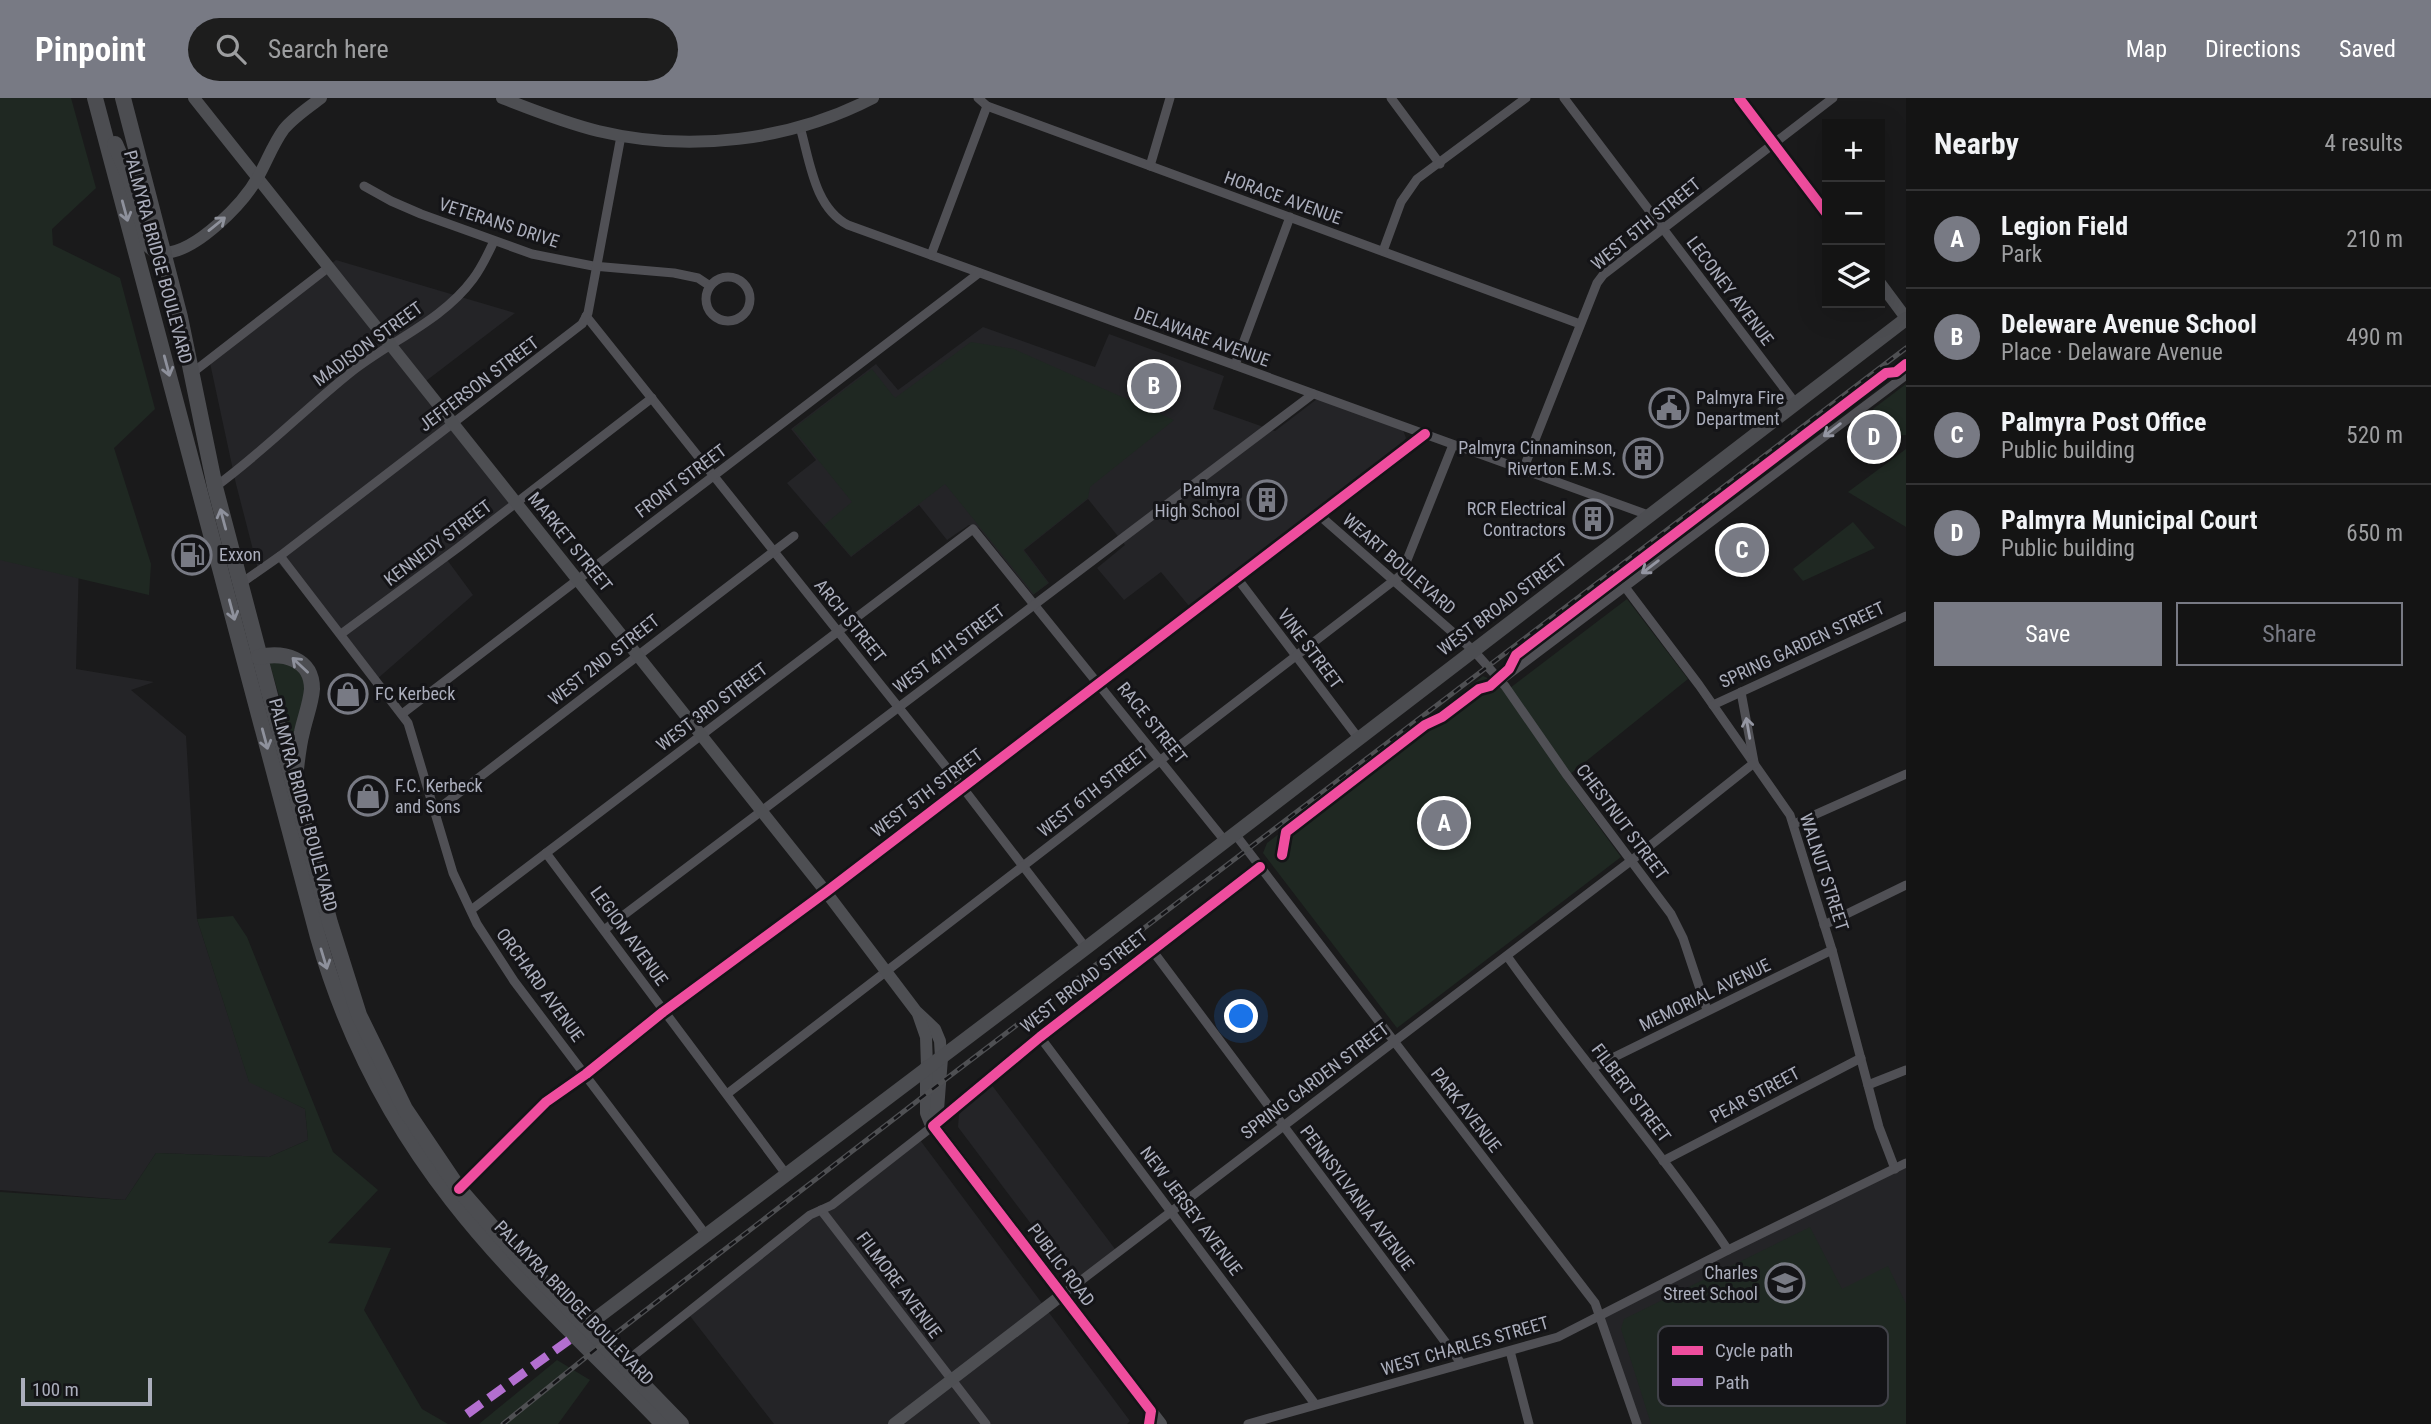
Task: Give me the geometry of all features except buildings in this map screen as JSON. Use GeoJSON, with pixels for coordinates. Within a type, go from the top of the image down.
{"type":"FeatureCollection","features":[{"type":"Feature","properties":{"kind":"highway","name":"PALMYRA BRIDGE BOULEVARD"},"geometry":{"type":"LineString","coordinates":[[123,98],[164,253],[215,487],[330,923],[359,1015],[405,1109],[459,1189],[501,1239],[681,1424]]}},
{"type":"Feature","properties":{"kind":"highway","name":"PALMYRA BRIDGE BOULEVARD"},"geometry":{"type":"LineString","coordinates":[[96,104],[318,937],[329,976],[350,1027],[399,1125],[451,1199],[500,1256],[661,1424]]}},
{"type":"Feature","properties":{"kind":"highway"},"geometry":{"type":"LineString","coordinates":[[96,104],[128,173],[149,246],[164,253]]}},
{"type":"Feature","properties":{"kind":"highway"},"geometry":{"type":"LineString","coordinates":[[259,657],[279,654],[291,657],[305,667],[310,679],[312,690],[301,736],[294,786]]}},
{"type":"Feature","properties":{"kind":"main road","name":"WEST BROAD STREET"},"geometry":{"type":"LineString","coordinates":[[586,1326],[1086,948],[1906,318]]}},
{"type":"Feature","properties":{"kind":"main road"},"geometry":{"type":"LineString","coordinates":[[933,1126],[937,1110],[941,1058]]}},
{"type":"Feature","properties":{"kind":"main road","name":"PUBLIC ROAD"},"geometry":{"type":"LineString","coordinates":[[927,1067],[927,1112],[933,1126],[1062,1295],[1150,1418]]}},
{"type":"Feature","properties":{"kind":"street","name":"MARKET STREET"},"geometry":{"type":"LineString","coordinates":[[194,98],[826,892],[916,1011],[935,1029],[941,1045],[941,1058]]}},
{"type":"Feature","properties":{"kind":"street"},"geometry":{"type":"LineString","coordinates":[[164,253],[183,249],[217,224],[242,200],[283,130],[321,98]]}},
{"type":"Feature","properties":{"kind":"street"},"geometry":{"type":"LineString","coordinates":[[507,99],[569,123],[621,136],[705,142],[735,140],[800,127],[829,118],[873,98]]}},
{"type":"Feature","properties":{"kind":"street","name":"HORACE AVENUE"},"geometry":{"type":"LineString","coordinates":[[978,98],[987,106],[1580,324]]}},
{"type":"Feature","properties":{"kind":"street"},"geometry":{"type":"LineString","coordinates":[[1150,166],[1170,98]]}},
{"type":"Feature","properties":{"kind":"street"},"geometry":{"type":"LineString","coordinates":[[1391,98],[1440,164]]}},
{"type":"Feature","properties":{"kind":"street"},"geometry":{"type":"LineString","coordinates":[[1382,251],[1405,196],[1417,178],[1440,164],[1526,98]]}},
{"type":"Feature","properties":{"kind":"street","name":"LECONEY AVENUE"},"geometry":{"type":"LineString","coordinates":[[1564,98],[1796,404]]}},
{"type":"Feature","properties":{"kind":"street"},"geometry":{"type":"LineString","coordinates":[[1739,98],[1822,207]]}},
{"type":"Feature","properties":{"kind":"street","name":"WEST 5TH STREET"},"geometry":{"type":"LineString","coordinates":[[1523,470],[1580,324],[1603,275],[1833,98]]}},
{"type":"Feature","properties":{"kind":"street"},"geometry":{"type":"LineString","coordinates":[[932,255],[987,106]]}},
{"type":"Feature","properties":{"kind":"street","name":"DELAWARE AVENUE"},"geometry":{"type":"LineString","coordinates":[[800,127],[820,195],[831,212],[848,225],[1651,516]]}},
{"type":"Feature","properties":{"kind":"street"},"geometry":{"type":"LineString","coordinates":[[586,316],[621,136]]}},
{"type":"Feature","properties":{"kind":"street","name":"VETERANS DRIVE"},"geometry":{"type":"LineString","coordinates":[[364,186],[402,206],[547,258],[597,267],[674,272],[698,278],[710,286]]}},
{"type":"Feature","properties":{"kind":"street"},"geometry":{"type":"LineString","coordinates":[[1235,365],[1290,217]]}},
{"type":"Feature","properties":{"kind":"street","name":"MADISON STREET"},"geometry":{"type":"LineString","coordinates":[[215,487],[252,459],[351,373],[415,330],[465,288],[484,262],[494,241]]}},
{"type":"Feature","properties":{"kind":"street"},"geometry":{"type":"LineString","coordinates":[[192,373],[328,267]]}},
{"type":"Feature","properties":{"kind":"street","name":"FRONT STREET"},"geometry":{"type":"LineString","coordinates":[[402,714],[979,273]]}},
{"type":"Feature","properties":{"kind":"street","name":"VETERANS DRIVE"},"geometry":{"type":"LineString","coordinates":[[727,277],[742,283],[750,298],[745,313],[731,321],[716,317],[709,310],[706,301],[710,286],[727,277]]}},
{"type":"Feature","properties":{"kind":"street"},"geometry":{"type":"LineString","coordinates":[[1885,290],[1906,318]]}},
{"type":"Feature","properties":{"kind":"street","name":"ARCH STREET"},"geometry":{"type":"LineString","coordinates":[[586,316],[899,707],[1086,948]]}},
{"type":"Feature","properties":{"kind":"street","name":"JEFFERSON STREET"},"geometry":{"type":"LineString","coordinates":[[240,584],[573,333],[586,316]]}},
{"type":"Feature","properties":{"kind":"street"},"geometry":{"type":"LineString","coordinates":[[1500,681],[1906,375]]}},
{"type":"Feature","properties":{"kind":"street","name":"WEST 4TH STREET"},"geometry":{"type":"LineString","coordinates":[[604,930],[1313,394]]}},
{"type":"Feature","properties":{"kind":"street","name":"KENNEDY STREET"},"geometry":{"type":"LineString","coordinates":[[341,634],[652,398]]}},
{"type":"Feature","properties":{"kind":"street","name":"WEST 5TH STREET"},"geometry":{"type":"LineString","coordinates":[[459,1189],[546,1102],[1425,435]]}},
{"type":"Feature","properties":{"kind":"street","name":"WEST 6TH STREET"},"geometry":{"type":"LineString","coordinates":[[727,1094],[1401,575],[1453,444]]}},
{"type":"Feature","properties":{"kind":"street","name":"WEART BOULEVARD"},"geometry":{"type":"LineString","coordinates":[[1319,516],[1474,651],[1487,667]]}},
{"type":"Feature","properties":{"kind":"street","name":"RACE STREET"},"geometry":{"type":"LineString","coordinates":[[973,528],[1160,760],[1230,837]]}},
{"type":"Feature","properties":{"kind":"street","name":"WEST 3RD STREET"},"geometry":{"type":"LineString","coordinates":[[471,910],[973,528]]}},
{"type":"Feature","properties":{"kind":"street","name":"WEST 2ND STREET"},"geometry":{"type":"LineString","coordinates":[[434,811],[636,654],[794,536]]}},
{"type":"Feature","properties":{"kind":"street","name":"ORCHARD AVENUE"},"geometry":{"type":"LineString","coordinates":[[280,556],[402,714],[412,733],[453,873],[508,973],[706,1235]]}},
{"type":"Feature","properties":{"kind":"street","name":"VINE STREET"},"geometry":{"type":"LineString","coordinates":[[1237,578],[1359,739]]}},
{"type":"Feature","properties":{"kind":"street","name":"WALNUT STREET"},"geometry":{"type":"LineString","coordinates":[[1625,587],[1783,801],[1794,824],[1832,950],[1884,1144],[1895,1169]]}},
{"type":"Feature","properties":{"kind":"street","name":"SPRING GARDEN STREET"},"geometry":{"type":"LineString","coordinates":[[1713,705],[1906,616]]}},
{"type":"Feature","properties":{"kind":"street","name":"CHESTNUT STREET"},"geometry":{"type":"LineString","coordinates":[[1487,667],[1500,681],[1678,926],[1707,1010]]}},
{"type":"Feature","properties":{"kind":"street"},"geometry":{"type":"LineString","coordinates":[[1741,692],[1754,763]]}},
{"type":"Feature","properties":{"kind":"street","name":"SPRING GARDEN STREET"},"geometry":{"type":"LineString","coordinates":[[894,1424],[1632,860],[1754,763]]}},
{"type":"Feature","properties":{"kind":"street"},"geometry":{"type":"LineString","coordinates":[[1794,824],[1906,774]]}},
{"type":"Feature","properties":{"kind":"street","name":"PARK AVENUE"},"geometry":{"type":"LineString","coordinates":[[1230,837],[1260,867],[1595,1303],[1637,1424]]}},
{"type":"Feature","properties":{"kind":"street","name":"LEGION AVENUE"},"geometry":{"type":"LineString","coordinates":[[546,853],[663,1013],[786,1174]]}},
{"type":"Feature","properties":{"kind":"street","name":"WEST BROAD STREET"},"geometry":{"type":"LineString","coordinates":[[622,1364],[810,1215],[832,1205],[1040,1037],[1260,867]]}},
{"type":"Feature","properties":{"kind":"street"},"geometry":{"type":"LineString","coordinates":[[1824,925],[1906,885]]}},
{"type":"Feature","properties":{"kind":"street","name":"PENNSYLVANIA AVENUE"},"geometry":{"type":"LineString","coordinates":[[1152,950],[1461,1363]]}},
{"type":"Feature","properties":{"kind":"street","name":"MEMORIAL AVENUE"},"geometry":{"type":"LineString","coordinates":[[1592,1068],[1832,950]]}},
{"type":"Feature","properties":{"kind":"street","name":"FILBERT STREET"},"geometry":{"type":"LineString","coordinates":[[1507,956],[1728,1250]]}},
{"type":"Feature","properties":{"kind":"street","name":"MARKET STREET"},"geometry":{"type":"LineString","coordinates":[[916,1011],[926,1037],[927,1067]]}},
{"type":"Feature","properties":{"kind":"street","name":"NEW JERSEY AVENUE"},"geometry":{"type":"LineString","coordinates":[[1040,1037],[1315,1404]]}},
{"type":"Feature","properties":{"kind":"street","name":"PEAR STREET"},"geometry":{"type":"LineString","coordinates":[[1663,1161],[1861,1058]]}},
{"type":"Feature","properties":{"kind":"street"},"geometry":{"type":"LineString","coordinates":[[1868,1085],[1906,1070]]}},
{"type":"Feature","properties":{"kind":"street","name":"WEST CHARLES STREET"},"geometry":{"type":"LineString","coordinates":[[1248,1424],[1558,1337],[1906,1163]]}},
{"type":"Feature","properties":{"kind":"street","name":"FILMORE AVENUE"},"geometry":{"type":"LineString","coordinates":[[821,1210],[986,1424]]}},
{"type":"Feature","properties":{"kind":"street"},"geometry":{"type":"LineString","coordinates":[[1510,1351],[1529,1424]]}},
{"type":"Feature","properties":{"kind":"street","name":"PUBLIC ROAD"},"geometry":{"type":"LineString","coordinates":[[1150,1418],[1161,1424]]}},
{"type":"Feature","properties":{"kind":"shaded area"},"geometry":{"type":"Polygon","coordinates":[[[0,98],[71,98],[96,188],[52,229],[53,245],[120,278],[155,409],[114,448],[151,564],[149,595],[0,560],[0,98]]]}},
{"type":"Feature","properties":{"kind":"shaded area"},"geometry":{"type":"Polygon","coordinates":[[[336,260],[515,313],[422,384],[516,503],[445,557],[473,595],[376,680],[276,560],[259,573],[236,484],[210,363],[336,260]]]}},
{"type":"Feature","properties":{"kind":"shaded area"},"geometry":{"type":"Polygon","coordinates":[[[983,327],[1095,367],[1109,334],[1224,376],[1213,409],[1275,431],[1317,399],[1403,430],[1406,438],[1401,445],[1189,606],[1161,572],[1124,600],[1097,568],[1125,545],[1088,499],[1024,550],[1049,583],[1033,595],[979,528],[969,525],[947,540],[919,505],[851,557],[787,483],[816,460],[791,429],[876,364],[898,390],[983,327]]]}},
{"type":"Feature","properties":{"kind":"shaded area"},"geometry":{"type":"Polygon","coordinates":[[[971,342],[1014,349],[1174,420],[1090,487],[1088,498],[1023,550],[1048,583],[1034,594],[945,484],[851,556],[824,525],[852,502],[793,429],[872,369],[895,398],[971,342]]]}},
{"type":"Feature","properties":{"kind":"shaded area"},"geometry":{"type":"Polygon","coordinates":[[[1906,384],[1906,435],[1892,436],[1873,409],[1906,384]]]}},
{"type":"Feature","properties":{"kind":"shaded area"},"geometry":{"type":"Polygon","coordinates":[[[1906,449],[1906,527],[1848,492],[1906,449]]]}},
{"type":"Feature","properties":{"kind":"shaded area"},"geometry":{"type":"Polygon","coordinates":[[[0,522],[79,562],[76,669],[154,682],[131,690],[186,736],[197,919],[249,1081],[305,1109],[308,1140],[269,1157],[156,1153],[125,1200],[0,1190],[0,522]]]}},
{"type":"Feature","properties":{"kind":"shaded area"},"geometry":{"type":"Polygon","coordinates":[[[1853,522],[1875,548],[1803,581],[1793,569],[1853,522]]]}},
{"type":"Feature","properties":{"kind":"shaded area"},"geometry":{"type":"Polygon","coordinates":[[[1627,599],[1688,679],[1564,779],[1621,857],[1397,1028],[1263,853],[1267,843],[1483,676],[1510,688],[1627,599]]]}},
{"type":"Feature","properties":{"kind":"shaded area"},"geometry":{"type":"Polygon","coordinates":[[[269,661],[286,664],[297,670],[303,678],[304,700],[292,740],[269,661]]]}},
{"type":"Feature","properties":{"kind":"shaded area"},"geometry":{"type":"Polygon","coordinates":[[[233,916],[247,937],[333,1152],[378,1190],[328,1243],[391,1248],[364,1310],[422,1409],[448,1424],[0,1424],[0,1192],[125,1200],[156,1153],[269,1157],[308,1140],[305,1109],[249,1082],[197,919],[233,916]]]}},
{"type":"Feature","properties":{"kind":"shaded area"},"geometry":{"type":"Polygon","coordinates":[[[988,1080],[1118,1253],[1077,1285],[958,1127],[960,1102],[988,1080]]]}},
{"type":"Feature","properties":{"kind":"shaded area"},"geometry":{"type":"Polygon","coordinates":[[[917,1136],[1130,1421],[1127,1424],[774,1424],[690,1316],[917,1136]]]}},
{"type":"Feature","properties":{"kind":"shaded area","name":"Charles Street School"},"geometry":{"type":"Polygon","coordinates":[[[1906,1163],[1906,1424],[1637,1424],[1601,1317],[1906,1163]]]}},
{"type":"Feature","properties":{"kind":"shaded area"},"geometry":{"type":"Polygon","coordinates":[[[1810,1227],[1842,1289],[1888,1266],[1906,1304],[1906,1424],[1651,1424],[1621,1329],[1624,1319],[1810,1227]]]}},
{"type":"Feature","properties":{"kind":"shaded area"},"geometry":{"type":"Polygon","coordinates":[[[557,1360],[590,1380],[558,1424],[479,1424],[557,1360]]]}},
{"type":"Feature","properties":{"kind":"railway"},"geometry":{"type":"LineString","coordinates":[[503,1424],[611,1337],[938,1085],[1906,348]]}},
{"type":"Feature","properties":{"kind":"marked path"},"geometry":{"type":"LineString","coordinates":[[467,1414],[576,1335]]}},
{"type":"Feature","properties":{"kind":"cycle path"},"geometry":{"type":"LineString","coordinates":[[1739,98],[1822,207]]}},
{"type":"Feature","properties":{"kind":"cycle path"},"geometry":{"type":"LineString","coordinates":[[1282,855],[1286,832],[1425,725],[1442,717],[1479,689],[1490,686],[1509,669],[1516,655],[1886,373],[1896,372],[1906,364]]}},
{"type":"Feature","properties":{"kind":"cycle path"},"geometry":{"type":"LineString","coordinates":[[459,1189],[546,1102],[826,892],[1425,434]]}},
{"type":"Feature","properties":{"kind":"cycle path"},"geometry":{"type":"LineString","coordinates":[[1149,1424],[1151,1411],[933,1126],[1040,1037],[1260,867]]}},
{"type":"Feature","properties":{"kind":"place","name":"Deleware Avenue School"},"geometry":{"type":"Point","coordinates":[1154,386]}},
{"type":"Feature","properties":{"kind":"place","name":"Palmyra Fire Department"},"geometry":{"type":"Point","coordinates":[1669,408]}},
{"type":"Feature","properties":{"kind":"place","name":"Palmyra Municipal Court"},"geometry":{"type":"Point","coordinates":[1874,437]}},
{"type":"Feature","properties":{"kind":"place","name":"Palmyra Cinnaminson, Riverton E.M.S."},"geometry":{"type":"Point","coordinates":[1643,458]}},
{"type":"Feature","properties":{"kind":"place","name":"Palmyra High School"},"geometry":{"type":"Point","coordinates":[1267,500]}},
{"type":"Feature","properties":{"kind":"place","name":"RCR Electrical Contractors"},"geometry":{"type":"Point","coordinates":[1593,519]}},
{"type":"Feature","properties":{"kind":"place","name":"Palmyra Post Office"},"geometry":{"type":"Point","coordinates":[1742,550]}},
{"type":"Feature","properties":{"kind":"place","name":"Exxon"},"geometry":{"type":"Point","coordinates":[192,555]}},
{"type":"Feature","properties":{"kind":"place","name":"FC Kerbeck"},"geometry":{"type":"Point","coordinates":[348,694]}},
{"type":"Feature","properties":{"kind":"place","name":"F.C. Kerbeck and Sons"},"geometry":{"type":"Point","coordinates":[368,796]}},
{"type":"Feature","properties":{"kind":"place","name":"Legion Field"},"geometry":{"type":"Point","coordinates":[1444,823]}},
{"type":"Feature","properties":{"kind":"place","name":"Charles Street School"},"geometry":{"type":"Point","coordinates":[1785,1283]}}]}
